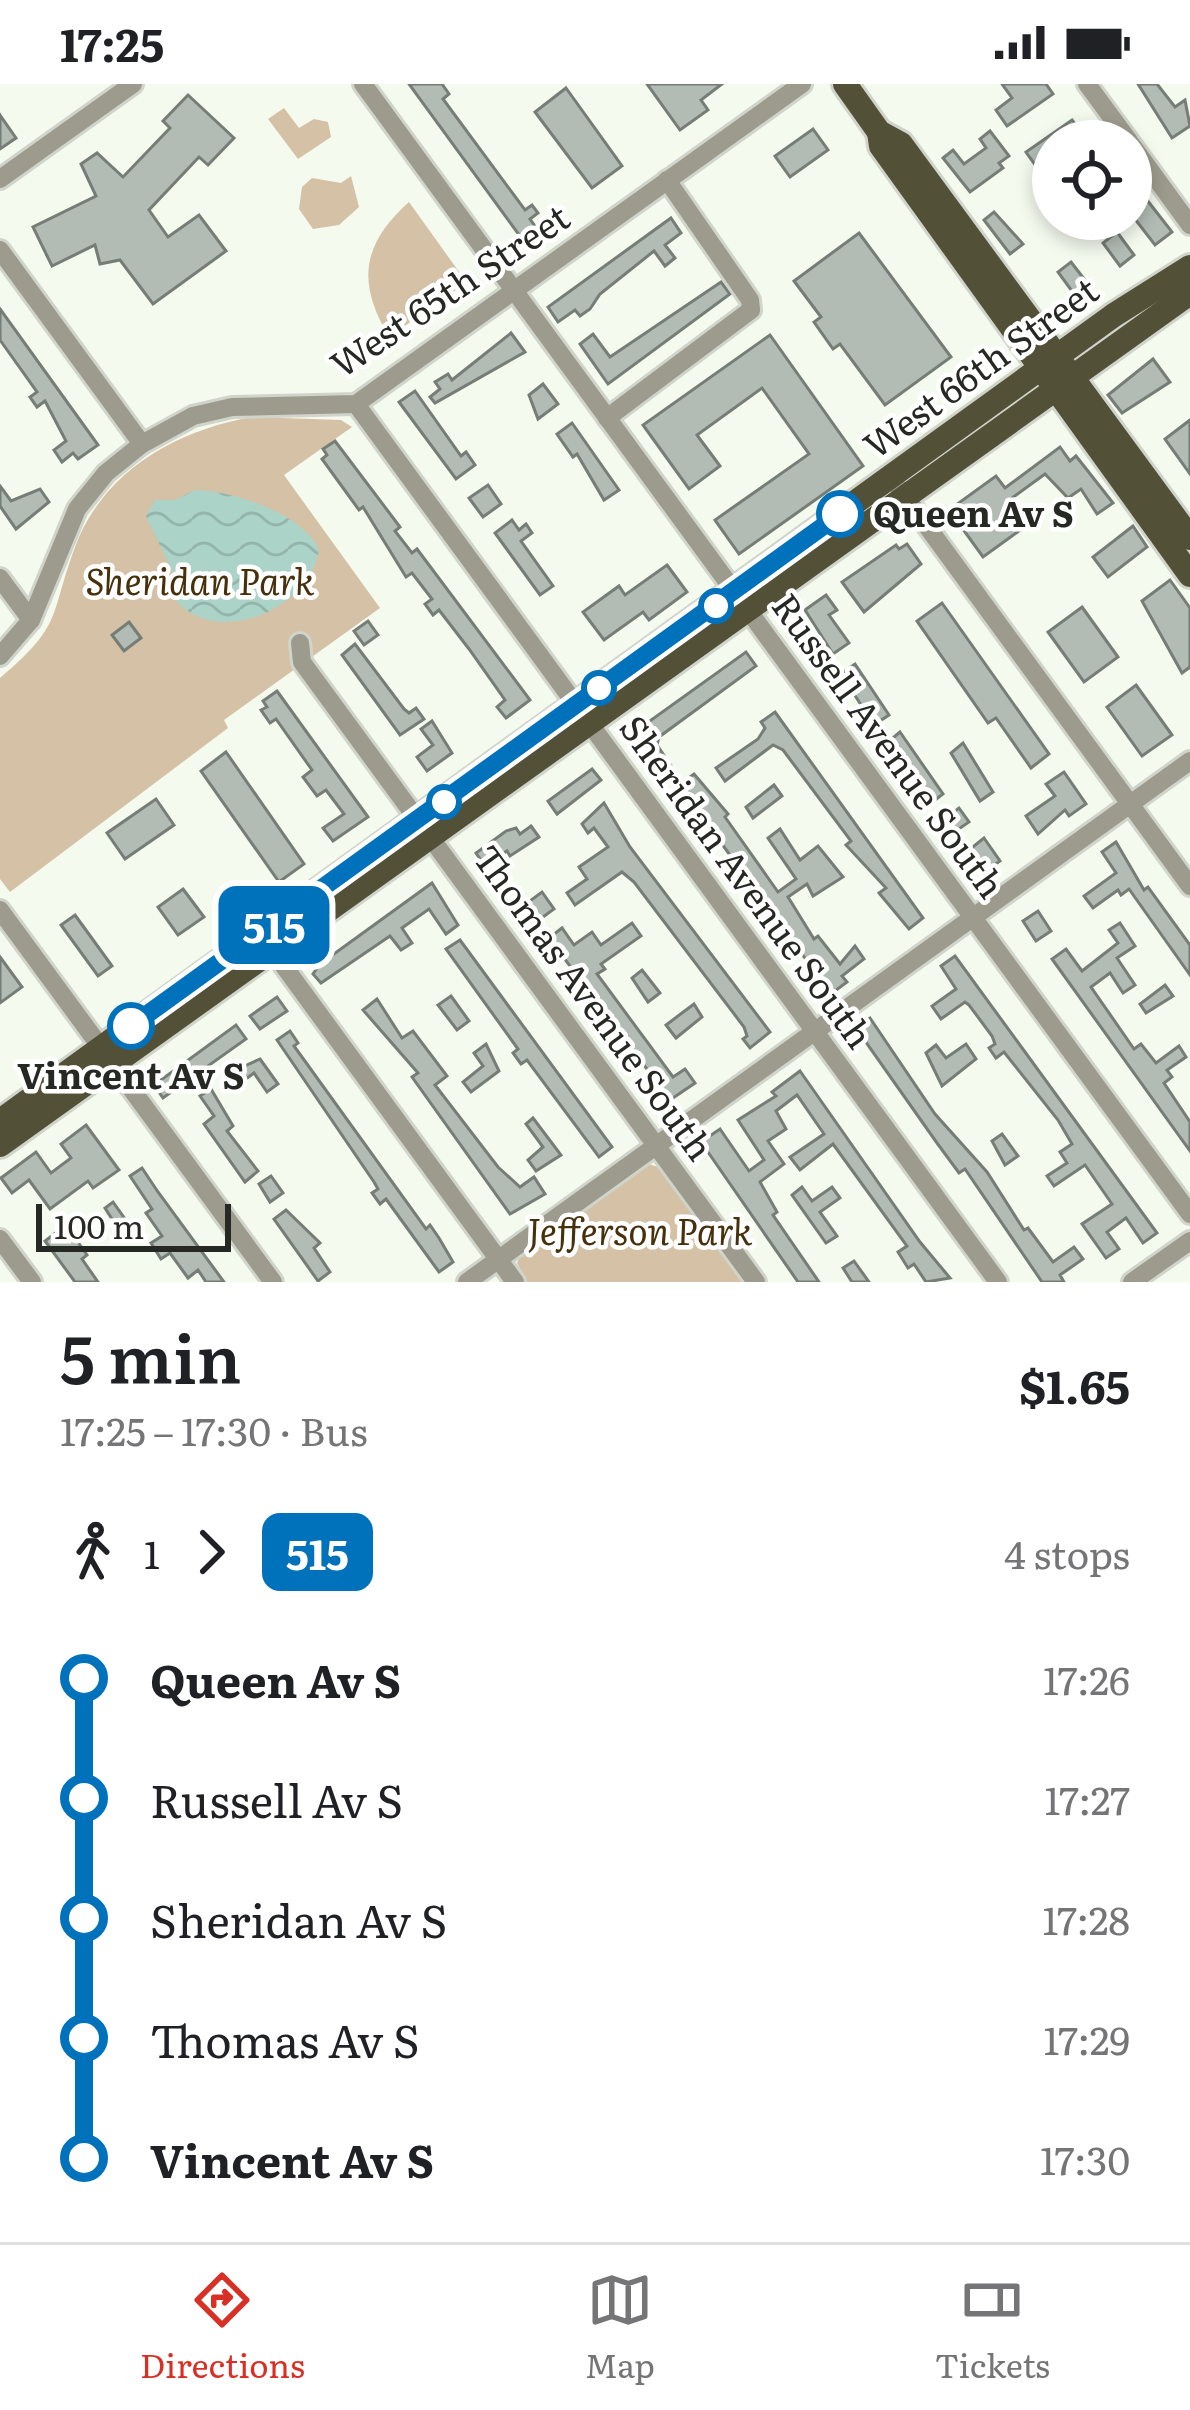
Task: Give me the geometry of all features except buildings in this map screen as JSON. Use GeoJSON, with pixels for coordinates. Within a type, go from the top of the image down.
{"type":"FeatureCollection","features":[{"type":"Feature","properties":{"kind":"main road"},"geometry":{"type":"LineString","coordinates":[[845,84],[880,132],[902,143],[1190,575]]}},
{"type":"Feature","properties":{"kind":"main road","name":"West 66th Street"},"geometry":{"type":"LineString","coordinates":[[0,1145],[107,1056],[1055,373],[1190,267]]}},
{"type":"Feature","properties":{"kind":"main road","name":"West 66th Street"},"geometry":{"type":"LineString","coordinates":[[1055,373],[1190,293]]}},
{"type":"Feature","properties":{"kind":"main road"},"geometry":{"type":"LineString","coordinates":[[1055,373],[1190,538]]}},
{"type":"Feature","properties":{"kind":"main road","name":"West 66th Street"},"geometry":{"type":"LineString","coordinates":[[0,1120],[107,1056]]}},
{"type":"Feature","properties":{"kind":"street","name":"Russell Avenue South"},"geometry":{"type":"LineString","coordinates":[[363,84],[1190,1214]]}},
{"type":"Feature","properties":{"kind":"street","name":"West 65th Street"},"geometry":{"type":"LineString","coordinates":[[0,656],[31,620],[77,509],[106,473],[142,444],[194,416],[232,407],[356,404],[802,84]]}},
{"type":"Feature","properties":{"kind":"street"},"geometry":{"type":"LineString","coordinates":[[1087,84],[1113,120]]}},
{"type":"Feature","properties":{"kind":"street"},"geometry":{"type":"LineString","coordinates":[[0,178],[126,86]]}},
{"type":"Feature","properties":{"kind":"street"},"geometry":{"type":"LineString","coordinates":[[1152,173],[1190,225]]}},
{"type":"Feature","properties":{"kind":"street"},"geometry":{"type":"LineString","coordinates":[[607,418],[751,310],[750,299],[667,180]]}},
{"type":"Feature","properties":{"kind":"street"},"geometry":{"type":"LineString","coordinates":[[0,250],[142,444]]}},
{"type":"Feature","properties":{"kind":"street","name":"Sheridan Avenue South"},"geometry":{"type":"LineString","coordinates":[[356,404],[998,1282]]}},
{"type":"Feature","properties":{"kind":"street"},"geometry":{"type":"LineString","coordinates":[[898,486],[1190,886]]}},
{"type":"Feature","properties":{"kind":"street"},"geometry":{"type":"LineString","coordinates":[[0,578],[31,620]]}},
{"type":"Feature","properties":{"kind":"street","name":"Thomas Avenue South"},"geometry":{"type":"LineString","coordinates":[[300,643],[302,662],[756,1282]]}},
{"type":"Feature","properties":{"kind":"street"},"geometry":{"type":"LineString","coordinates":[[467,1282],[1190,760]]}},
{"type":"Feature","properties":{"kind":"street"},"geometry":{"type":"LineString","coordinates":[[0,910],[272,1282]]}},
{"type":"Feature","properties":{"kind":"street"},"geometry":{"type":"LineString","coordinates":[[266,942],[515,1282]]}},
{"type":"Feature","properties":{"kind":"street"},"geometry":{"type":"LineString","coordinates":[[0,1239],[32,1282]]}},
{"type":"Feature","properties":{"kind":"street"},"geometry":{"type":"LineString","coordinates":[[1132,1282],[1190,1240]]}},
{"type":"Feature","properties":{"kind":"green space"},"geometry":{"type":"Polygon","coordinates":[[[284,108],[299,128],[314,119],[328,122],[331,137],[298,159],[268,119],[284,108]]]}},
{"type":"Feature","properties":{"kind":"green space"},"geometry":{"type":"Polygon","coordinates":[[[351,176],[359,207],[339,225],[313,229],[299,209],[302,187],[312,178],[341,183],[351,176]]]}},
{"type":"Feature","properties":{"kind":"green space"},"geometry":{"type":"Polygon","coordinates":[[[409,202],[462,276],[460,287],[389,337],[372,299],[369,265],[381,234],[409,202]]]}},
{"type":"Feature","properties":{"kind":"green space","name":"Sheridan Park"},"geometry":{"type":"Polygon","coordinates":[[[252,417],[341,420],[352,427],[284,475],[380,608],[224,720],[228,728],[10,892],[0,879],[0,678],[45,631],[75,547],[104,496],[146,458],[170,444],[252,417]]]}},
{"type":"Feature","properties":{"kind":"green space","name":"Jefferson Park"},"geometry":{"type":"Polygon","coordinates":[[[646,1163],[661,1168],[744,1282],[527,1282],[517,1263],[521,1254],[646,1163]]]}},
{"type":"Feature","properties":{"kind":"water"},"geometry":{"type":"Polygon","coordinates":[[[195,490],[265,506],[311,537],[319,550],[311,573],[296,592],[254,618],[230,622],[206,619],[185,609],[168,590],[173,573],[146,516],[155,500],[175,500],[195,490]]]}},
{"type":"Feature","properties":{"kind":"bus line","name":"515"},"geometry":{"type":"LineString","coordinates":[[131,1026],[840,514]]}},
{"type":"Feature","properties":{"kind":"place","name":"Queen Av S"},"geometry":{"type":"Point","coordinates":[840,514]}},
{"type":"Feature","properties":{"kind":"place","name":"Vincent Av S"},"geometry":{"type":"Point","coordinates":[131,1026]}}]}
